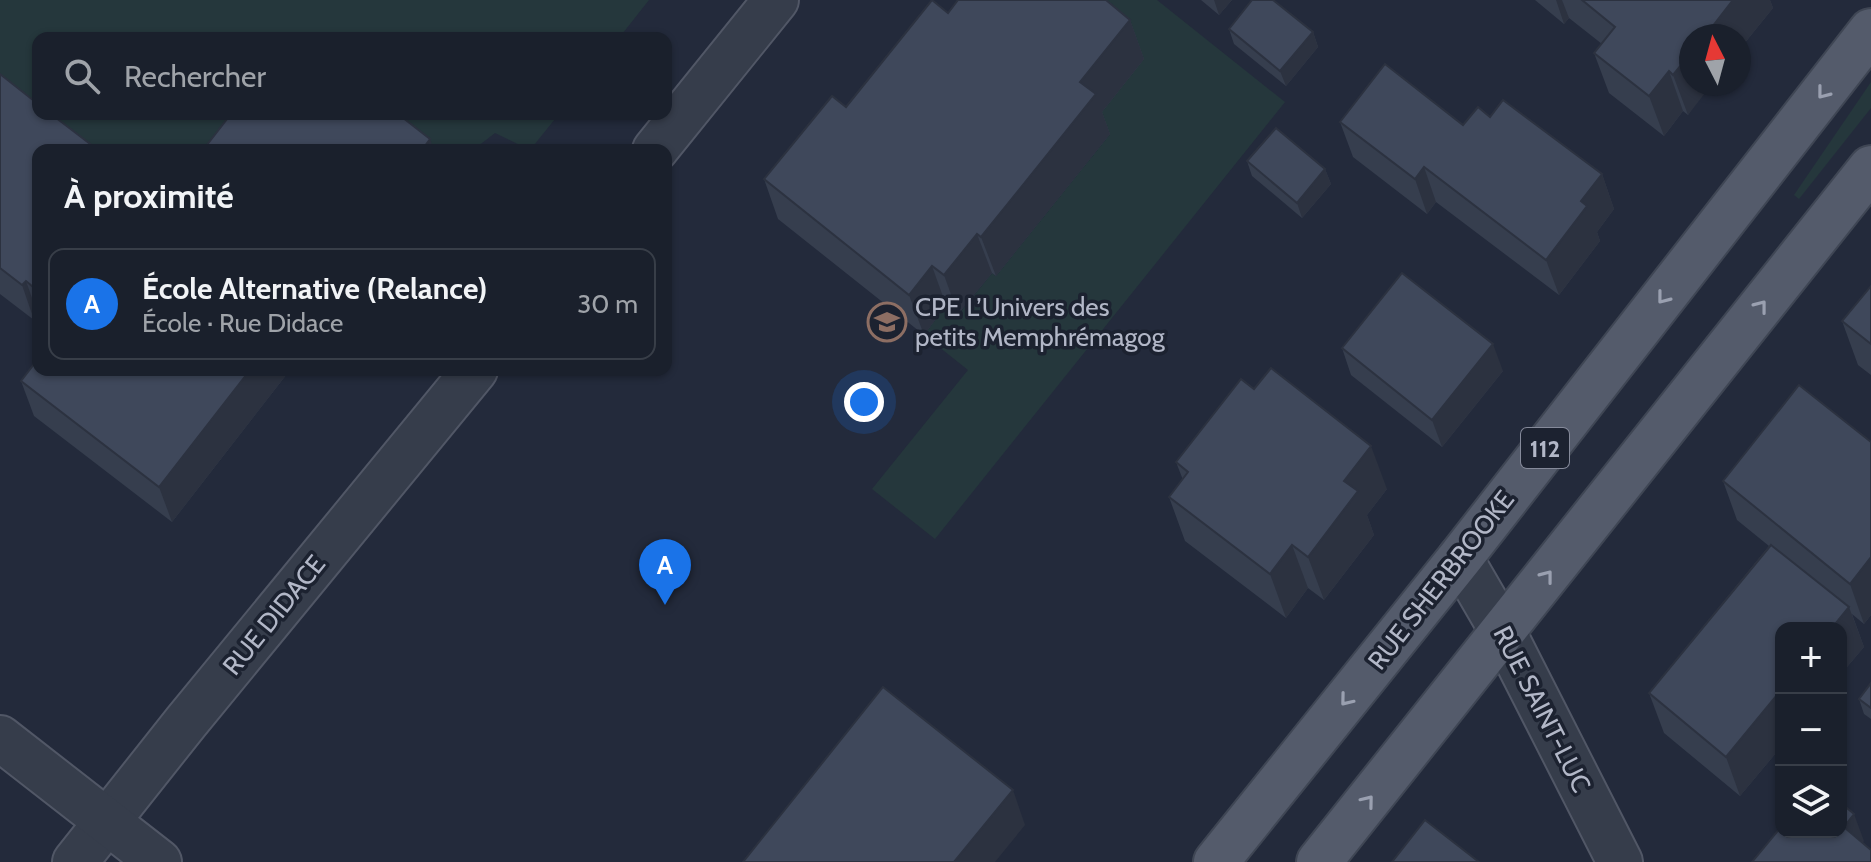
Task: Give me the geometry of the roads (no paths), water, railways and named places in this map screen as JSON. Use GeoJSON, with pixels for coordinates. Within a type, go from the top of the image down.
{"type":"FeatureCollection","features":[{"type":"Feature","properties":{"kind":"main road","name":"RUE SHERBROOKE"},"geometry":{"type":"LineString","coordinates":[[1216,862],[1460,558],[1871,31]]}},
{"type":"Feature","properties":{"kind":"main road"},"geometry":{"type":"LineString","coordinates":[[1319,862],[1871,168]]}},
{"type":"Feature","properties":{"kind":"street"},"geometry":{"type":"LineString","coordinates":[[660,144],[776,0]]}},
{"type":"Feature","properties":{"kind":"street","name":"RUE DIDACE"},"geometry":{"type":"LineString","coordinates":[[75,862],[171,740],[470,376]]}},
{"type":"Feature","properties":{"kind":"street","name":"RUE SAINT-LUC"},"geometry":{"type":"LineString","coordinates":[[1460,558],[1503,632],[1620,862]]}},
{"type":"Feature","properties":{"kind":"street"},"geometry":{"type":"LineString","coordinates":[[0,738],[159,862]]}},
{"type":"Feature","properties":{"kind":"place","name":"CPE L’Univers des petits Memphrémagog"},"geometry":{"type":"Point","coordinates":[887,322]}},
{"type":"Feature","properties":{"kind":"place","name":"École Alternative (Relance)"},"geometry":{"type":"Point","coordinates":[665,605]}}]}
